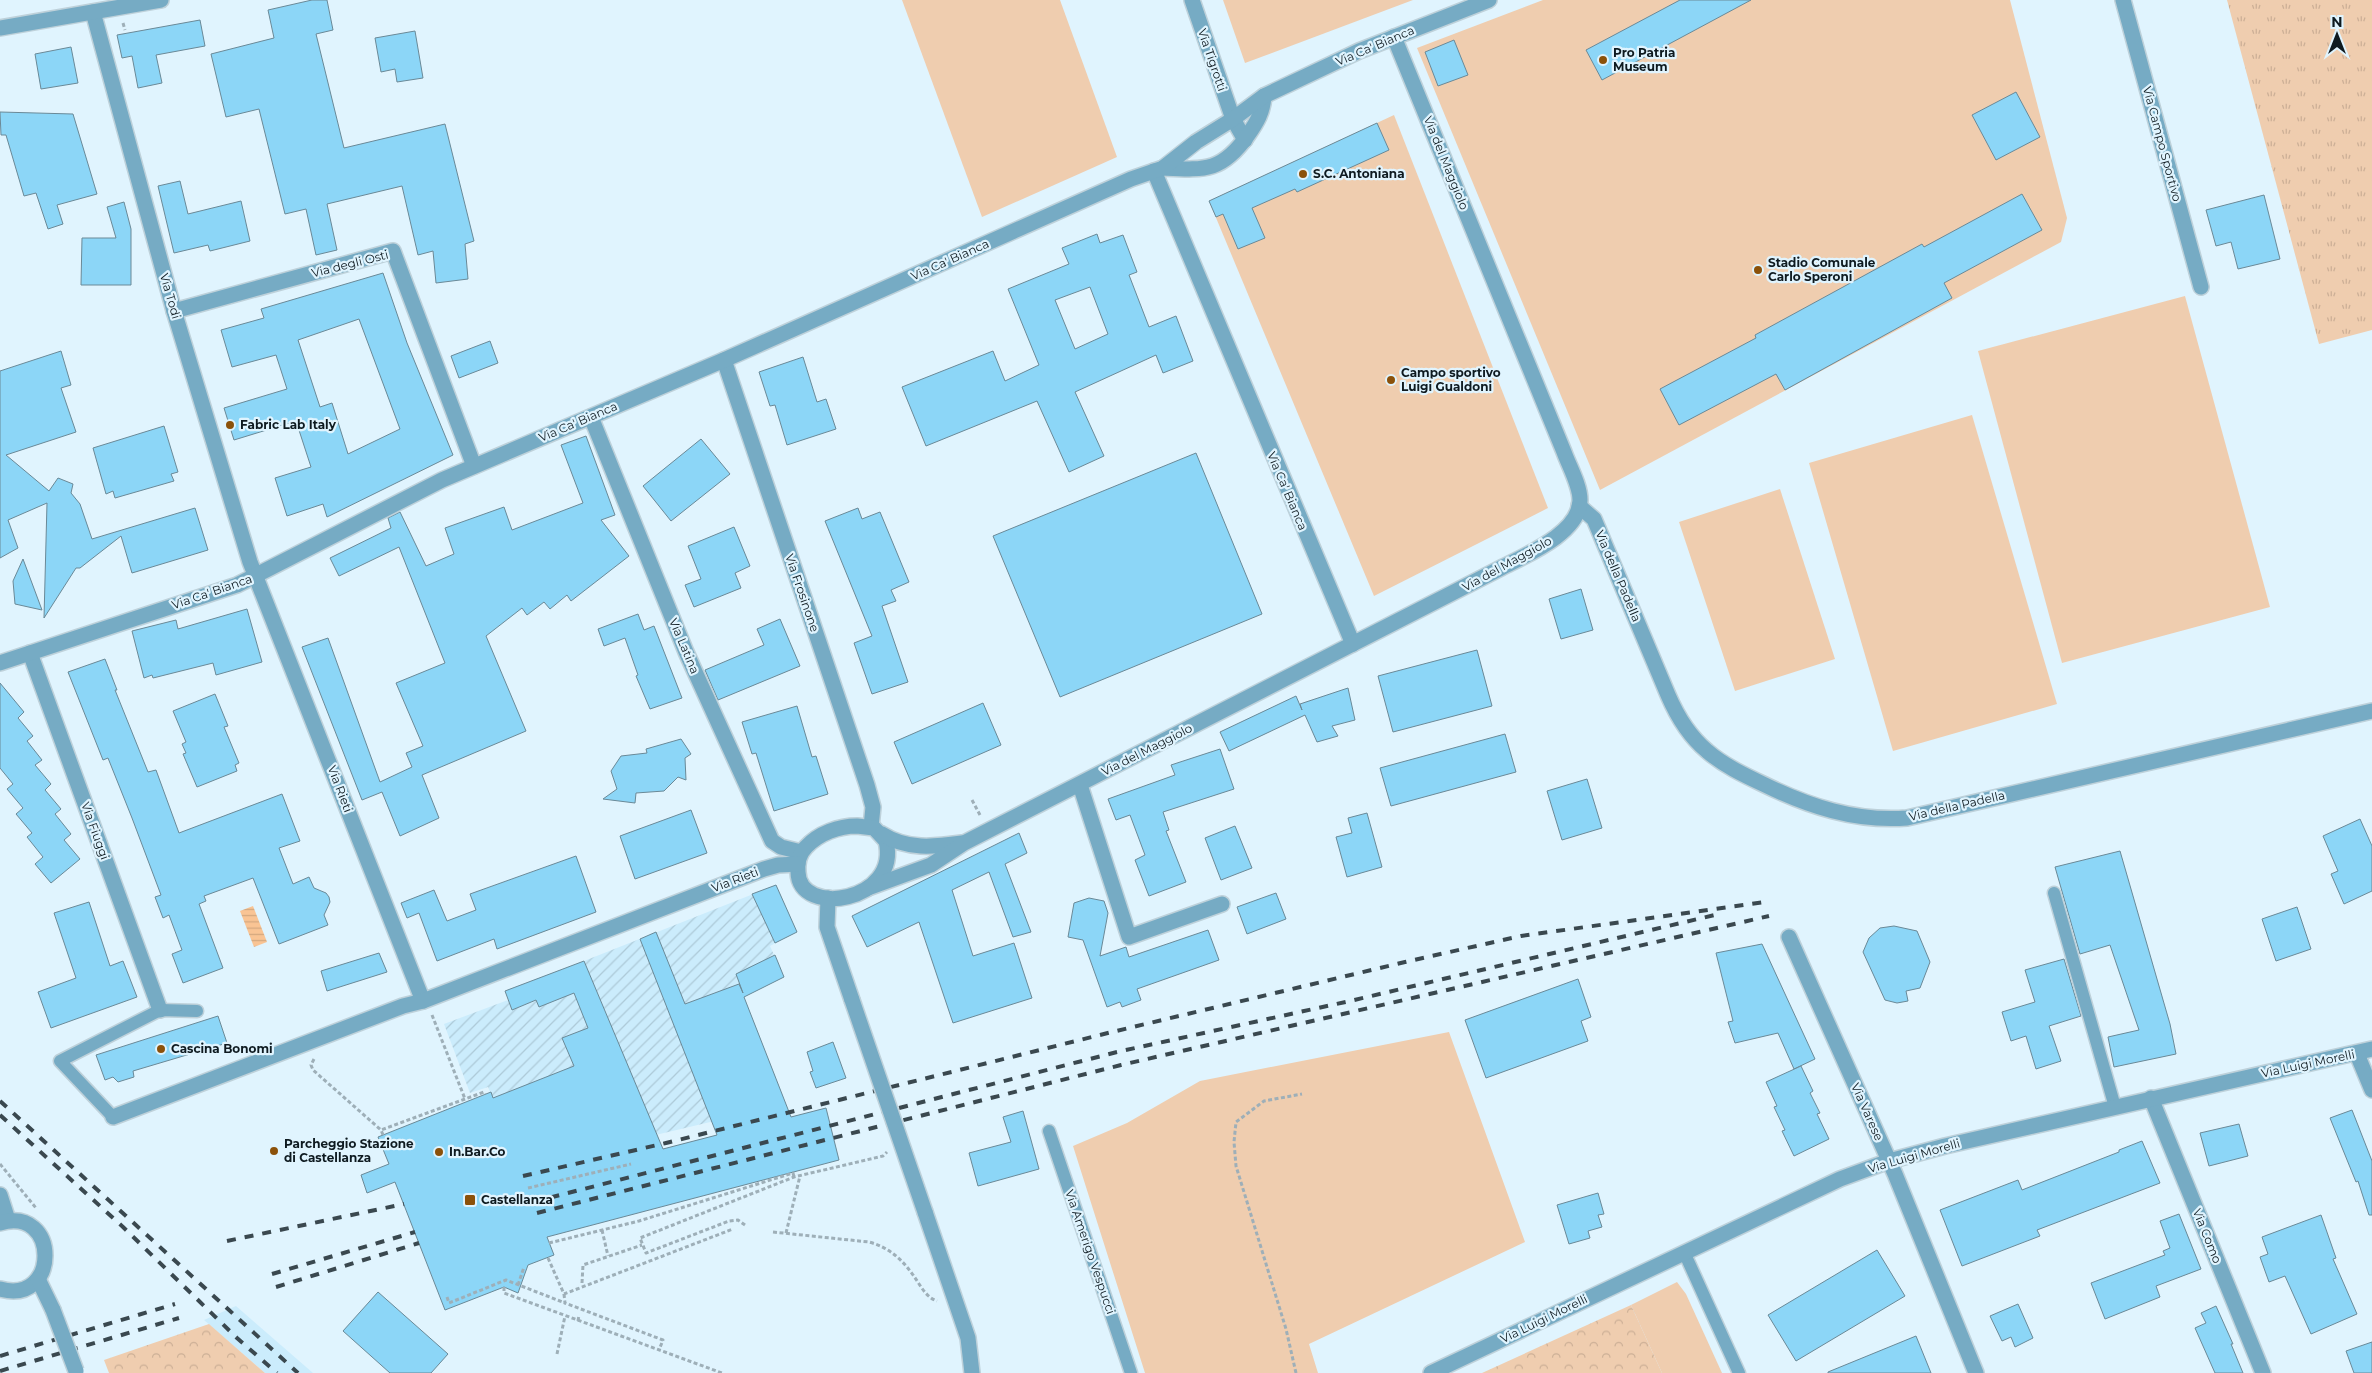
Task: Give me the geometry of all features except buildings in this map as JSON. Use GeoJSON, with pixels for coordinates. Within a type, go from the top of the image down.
{"type":"FeatureCollection","features":[{"type":"Feature","properties":{"kind":"street"},"geometry":{"type":"LineString","coordinates":[[0,28],[161,0]]}},
{"type":"Feature","properties":{"kind":"street","name":"Via Tigrotti"},"geometry":{"type":"LineString","coordinates":[[1192,0],[1233,119]]}},
{"type":"Feature","properties":{"kind":"street","name":"Via Ca' Bianca"},"geometry":{"type":"LineString","coordinates":[[1158,170],[1264,96],[1359,51],[1489,0]]}},
{"type":"Feature","properties":{"kind":"street","name":"Via Campo Sportivo"},"geometry":{"type":"LineString","coordinates":[[2123,0],[2201,288]]}},
{"type":"Feature","properties":{"kind":"street","name":"Via Todi"},"geometry":{"type":"LineString","coordinates":[[93,12],[174,311],[248,557],[256,576]]}},
{"type":"Feature","properties":{"kind":"street","name":"Via del Maggiolo"},"geometry":{"type":"LineString","coordinates":[[868,888],[931,865],[964,843],[1536,550],[1568,527],[1577,515],[1580,496],[1564,452],[1394,37]]}},
{"type":"Feature","properties":{"kind":"street","name":"Via Ca' Bianca"},"geometry":{"type":"LineString","coordinates":[[0,663],[229,588],[256,576],[433,484],[724,360],[1131,179],[1158,170],[1197,169],[1215,166],[1231,157],[1245,140],[1260,116],[1264,96]]}},
{"type":"Feature","properties":{"kind":"street"},"geometry":{"type":"LineString","coordinates":[[1233,119],[1245,140]]}},
{"type":"Feature","properties":{"kind":"street","name":"Via Ca' Bianca"},"geometry":{"type":"LineString","coordinates":[[1158,170],[1352,644]]}},
{"type":"Feature","properties":{"kind":"street","name":"Via degli Osti"},"geometry":{"type":"LineString","coordinates":[[174,311],[392,251],[474,466]]}},
{"type":"Feature","properties":{"kind":"street","name":"Via Frosinone"},"geometry":{"type":"LineString","coordinates":[[724,360],[867,785],[873,807],[876,831]]}},
{"type":"Feature","properties":{"kind":"street","name":"Via Latina"},"geometry":{"type":"LineString","coordinates":[[591,416],[686,652],[772,841],[800,858]]}},
{"type":"Feature","properties":{"kind":"street","name":"Via della Padella"},"geometry":{"type":"LineString","coordinates":[[1579,506],[1594,519],[1668,695],[1679,718],[1698,743],[1712,756],[1754,780],[1800,801],[1827,810],[1872,818],[1906,818],[2372,711]]}},
{"type":"Feature","properties":{"kind":"street","name":"Via Rieti"},"geometry":{"type":"LineString","coordinates":[[256,576],[423,1001]]}},
{"type":"Feature","properties":{"kind":"street","name":"Via Fiuggi"},"geometry":{"type":"LineString","coordinates":[[30,653],[160,1010]]}},
{"type":"Feature","properties":{"kind":"street"},"geometry":{"type":"LineString","coordinates":[[1080,785],[1129,937],[1222,904]]}},
{"type":"Feature","properties":{"kind":"street"},"geometry":{"type":"LineString","coordinates":[[850,826],[876,831],[887,846],[887,862],[881,876],[868,888],[843,898],[828,898],[812,894],[803,886],[798,876],[800,858],[817,838],[838,828],[850,826]]}},
{"type":"Feature","properties":{"kind":"street","name":"Via del Maggiolo"},"geometry":{"type":"LineString","coordinates":[[876,831],[897,842],[918,847],[964,843]]}},
{"type":"Feature","properties":{"kind":"street","name":"Via Rieti"},"geometry":{"type":"LineString","coordinates":[[113,1117],[394,1010],[423,1001],[764,869],[800,858]]}},
{"type":"Feature","properties":{"kind":"street"},"geometry":{"type":"LineString","coordinates":[[828,898],[827,927],[968,1338],[972,1373]]}},
{"type":"Feature","properties":{"kind":"street","name":"Via Varese"},"geometry":{"type":"LineString","coordinates":[[1789,937],[1889,1160],[1976,1373]]}},
{"type":"Feature","properties":{"kind":"street"},"geometry":{"type":"LineString","coordinates":[[2365,1052],[2372,1090]]}},
{"type":"Feature","properties":{"kind":"street","name":"Via Luigi Morelli"},"geometry":{"type":"LineString","coordinates":[[1431,1373],[1840,1179],[1889,1160],[2151,1098],[2365,1052]]}},
{"type":"Feature","properties":{"kind":"street","name":"Via Como"},"geometry":{"type":"LineString","coordinates":[[2151,1098],[2263,1373]]}},
{"type":"Feature","properties":{"kind":"street"},"geometry":{"type":"LineString","coordinates":[[0,1195],[4,1221],[19,1221],[30,1226],[42,1239],[47,1256],[44,1268],[38,1279],[22,1289],[0,1289]]}},
{"type":"Feature","properties":{"kind":"street"},"geometry":{"type":"LineString","coordinates":[[38,1279],[53,1310],[77,1372]]}},
{"type":"Feature","properties":{"kind":"lane"},"geometry":{"type":"LineString","coordinates":[[2054,893],[2115,1107]]}},
{"type":"Feature","properties":{"kind":"lane"},"geometry":{"type":"LineString","coordinates":[[113,1117],[60,1061],[160,1010],[197,1011]]}},
{"type":"Feature","properties":{"kind":"lane","name":"Via Amerigo Vespucci"},"geometry":{"type":"LineString","coordinates":[[1050,1131],[1131,1373]]}},
{"type":"Feature","properties":{"kind":"lane"},"geometry":{"type":"LineString","coordinates":[[1684,1252],[1739,1373]]}},
{"type":"Feature","properties":{"kind":"path"},"geometry":{"type":"LineString","coordinates":[[972,800],[979,815],[986,812]]}},
{"type":"Feature","properties":{"kind":"path"},"geometry":{"type":"LineString","coordinates":[[432,1014],[465,1099]]}},
{"type":"Feature","properties":{"kind":"path"},"geometry":{"type":"LineString","coordinates":[[316,1057],[312,1063],[313,1070],[381,1130],[383,1134]]}},
{"type":"Feature","properties":{"kind":"path"},"geometry":{"type":"LineString","coordinates":[[381,1130],[484,1092],[485,1094]]}},
{"type":"Feature","properties":{"kind":"path"},"geometry":{"type":"LineString","coordinates":[[1296,1373],[1286,1329],[1236,1166],[1234,1142],[1236,1122],[1264,1102],[1302,1094]]}},
{"type":"Feature","properties":{"kind":"path"},"geometry":{"type":"LineString","coordinates":[[745,1224],[741,1221],[729,1221],[646,1253],[640,1238],[794,1177],[883,1156],[889,1148]]}},
{"type":"Feature","properties":{"kind":"path"},"geometry":{"type":"LineString","coordinates":[[528,1188],[631,1164]]}},
{"type":"Feature","properties":{"kind":"path"},"geometry":{"type":"LineString","coordinates":[[549,1243],[639,1221],[792,1173],[794,1177]]}},
{"type":"Feature","properties":{"kind":"path"},"geometry":{"type":"LineString","coordinates":[[786,1233],[800,1176]]}},
{"type":"Feature","properties":{"kind":"path"},"geometry":{"type":"LineString","coordinates":[[564,1294],[733,1229]]}},
{"type":"Feature","properties":{"kind":"path"},"geometry":{"type":"LineString","coordinates":[[602,1230],[608,1256]]}},
{"type":"Feature","properties":{"kind":"path"},"geometry":{"type":"LineString","coordinates":[[773,1232],[869,1242],[883,1246],[908,1268],[929,1297],[940,1301]]}},
{"type":"Feature","properties":{"kind":"path"},"geometry":{"type":"LineString","coordinates":[[582,1283],[583,1265],[642,1245]]}},
{"type":"Feature","properties":{"kind":"path"},"geometry":{"type":"LineString","coordinates":[[548,1258],[564,1294],[565,1303]]}},
{"type":"Feature","properties":{"kind":"path"},"geometry":{"type":"LineString","coordinates":[[518,1285],[524,1267]]}},
{"type":"Feature","properties":{"kind":"path"},"geometry":{"type":"LineString","coordinates":[[447,1297],[449,1303],[506,1280],[662,1340],[659,1350]]}},
{"type":"Feature","properties":{"kind":"path"},"geometry":{"type":"LineString","coordinates":[[504,1288],[504,1293],[722,1373]]}},
{"type":"Feature","properties":{"kind":"path"},"geometry":{"type":"LineString","coordinates":[[578,1320],[579,1315]]}},
{"type":"Feature","properties":{"kind":"path"},"geometry":{"type":"LineString","coordinates":[[557,1354],[565,1316]]}},
{"type":"Feature","properties":{"kind":"shaded area"},"geometry":{"type":"Polygon","coordinates":[[[776,885],[797,932],[770,946],[784,977],[744,997],[786,1104],[525,1166],[509,1139],[488,1087],[470,1093],[444,1024],[508,1000],[512,1010],[591,979],[584,961],[776,885]]]}},
{"type":"Feature","properties":{"kind":"shaded area"},"geometry":{"type":"Polygon","coordinates":[[[253,906],[267,942],[254,947],[240,911],[253,906]]]}},
{"type":"Feature","properties":{"kind":"shaded area"},"geometry":{"type":"Polygon","coordinates":[[[236,1306],[313,1373],[265,1373],[204,1320],[236,1306]]]}},
{"type":"Feature","properties":{"kind":"green space"},"geometry":{"type":"Polygon","coordinates":[[[902,0],[1060,0],[1117,157],[982,217],[902,0]]]}},
{"type":"Feature","properties":{"kind":"green space"},"geometry":{"type":"Polygon","coordinates":[[[1223,0],[1413,0],[1245,63],[1223,0]]]}},
{"type":"Feature","properties":{"kind":"green space","name":"Stadio Comunale Carlo Speroni"},"geometry":{"type":"Polygon","coordinates":[[[1543,0],[2010,0],[2067,218],[2061,242],[1600,490],[1417,48],[1543,0]]]}},
{"type":"Feature","properties":{"kind":"green space"},"geometry":{"type":"Polygon","coordinates":[[[2227,0],[2372,0],[2372,330],[2319,344],[2227,0]]]}},
{"type":"Feature","properties":{"kind":"green space","name":"Campo sportivo Luigi Gualdoni"},"geometry":{"type":"Polygon","coordinates":[[[1394,115],[1548,508],[1374,596],[1209,201],[1394,115]]]}},
{"type":"Feature","properties":{"kind":"green space"},"geometry":{"type":"Polygon","coordinates":[[[2185,296],[2270,607],[2062,663],[1978,351],[2185,296]]]}},
{"type":"Feature","properties":{"kind":"green space"},"geometry":{"type":"Polygon","coordinates":[[[1972,415],[2057,704],[1893,751],[1809,463],[1972,415]]]}},
{"type":"Feature","properties":{"kind":"green space"},"geometry":{"type":"Polygon","coordinates":[[[1780,489],[1835,659],[1735,691],[1679,522],[1780,489]]]}},
{"type":"Feature","properties":{"kind":"green space"},"geometry":{"type":"Polygon","coordinates":[[[1449,1032],[1525,1242],[1309,1344],[1318,1373],[1145,1373],[1073,1146],[1127,1123],[1200,1081],[1449,1032]]]}},
{"type":"Feature","properties":{"kind":"green space"},"geometry":{"type":"Polygon","coordinates":[[[1677,1282],[1686,1294],[1722,1373],[1662,1373],[1631,1305],[1677,1282]]]}},
{"type":"Feature","properties":{"kind":"green space"},"geometry":{"type":"Polygon","coordinates":[[[1631,1305],[1662,1373],[1482,1373],[1631,1305]]]}},
{"type":"Feature","properties":{"kind":"green space"},"geometry":{"type":"Polygon","coordinates":[[[209,1324],[265,1373],[109,1373],[104,1360],[209,1324]]]}},
{"type":"Feature","properties":{"kind":"railway"},"geometry":{"type":"LineString","coordinates":[[523,1176],[666,1143],[1112,1032],[1521,936],[1765,902]]}},
{"type":"Feature","properties":{"kind":"railway"},"geometry":{"type":"LineString","coordinates":[[533,1202],[1117,1052],[1350,1001],[1719,914]]}},
{"type":"Feature","properties":{"kind":"railway"},"geometry":{"type":"LineString","coordinates":[[537,1213],[1121,1065],[1769,916]]}},
{"type":"Feature","properties":{"kind":"railway"},"geometry":{"type":"LineString","coordinates":[[0,1101],[298,1373]]}},
{"type":"Feature","properties":{"kind":"railway"},"geometry":{"type":"LineString","coordinates":[[0,1115],[123,1227],[237,1338],[277,1373]]}},
{"type":"Feature","properties":{"kind":"railway"},"geometry":{"type":"LineString","coordinates":[[227,1241],[404,1204]]}},
{"type":"Feature","properties":{"kind":"railway"},"geometry":{"type":"LineString","coordinates":[[272,1274],[415,1232]]}},
{"type":"Feature","properties":{"kind":"railway"},"geometry":{"type":"LineString","coordinates":[[276,1287],[419,1243]]}},
{"type":"Feature","properties":{"kind":"railway"},"geometry":{"type":"LineString","coordinates":[[0,1356],[175,1304]]}},
{"type":"Feature","properties":{"kind":"railway"},"geometry":{"type":"LineString","coordinates":[[0,1371],[179,1318]]}},
{"type":"Feature","properties":{"kind":"place","name":"Pro Patria Museum"},"geometry":{"type":"Point","coordinates":[1603,60]}},
{"type":"Feature","properties":{"kind":"place","name":"S.C. Antoniana"},"geometry":{"type":"Point","coordinates":[1303,174]}},
{"type":"Feature","properties":{"kind":"place","name":"Stadio Comunale Carlo Speroni"},"geometry":{"type":"Point","coordinates":[1758,270]}},
{"type":"Feature","properties":{"kind":"place","name":"Campo sportivo Luigi Gualdoni"},"geometry":{"type":"Point","coordinates":[1391,380]}},
{"type":"Feature","properties":{"kind":"place","name":"Fabric Lab Italy"},"geometry":{"type":"Point","coordinates":[230,425]}},
{"type":"Feature","properties":{"kind":"place","name":"Cascina Bonomi"},"geometry":{"type":"Point","coordinates":[161,1049]}},
{"type":"Feature","properties":{"kind":"place","name":"Parcheggio Stazione di Castellanza"},"geometry":{"type":"Point","coordinates":[274,1151]}},
{"type":"Feature","properties":{"kind":"place","name":"In.Bar.Co"},"geometry":{"type":"Point","coordinates":[439,1152]}},
{"type":"Feature","properties":{"kind":"place","name":"Castellanza"},"geometry":{"type":"Point","coordinates":[470,1200]}}]}
